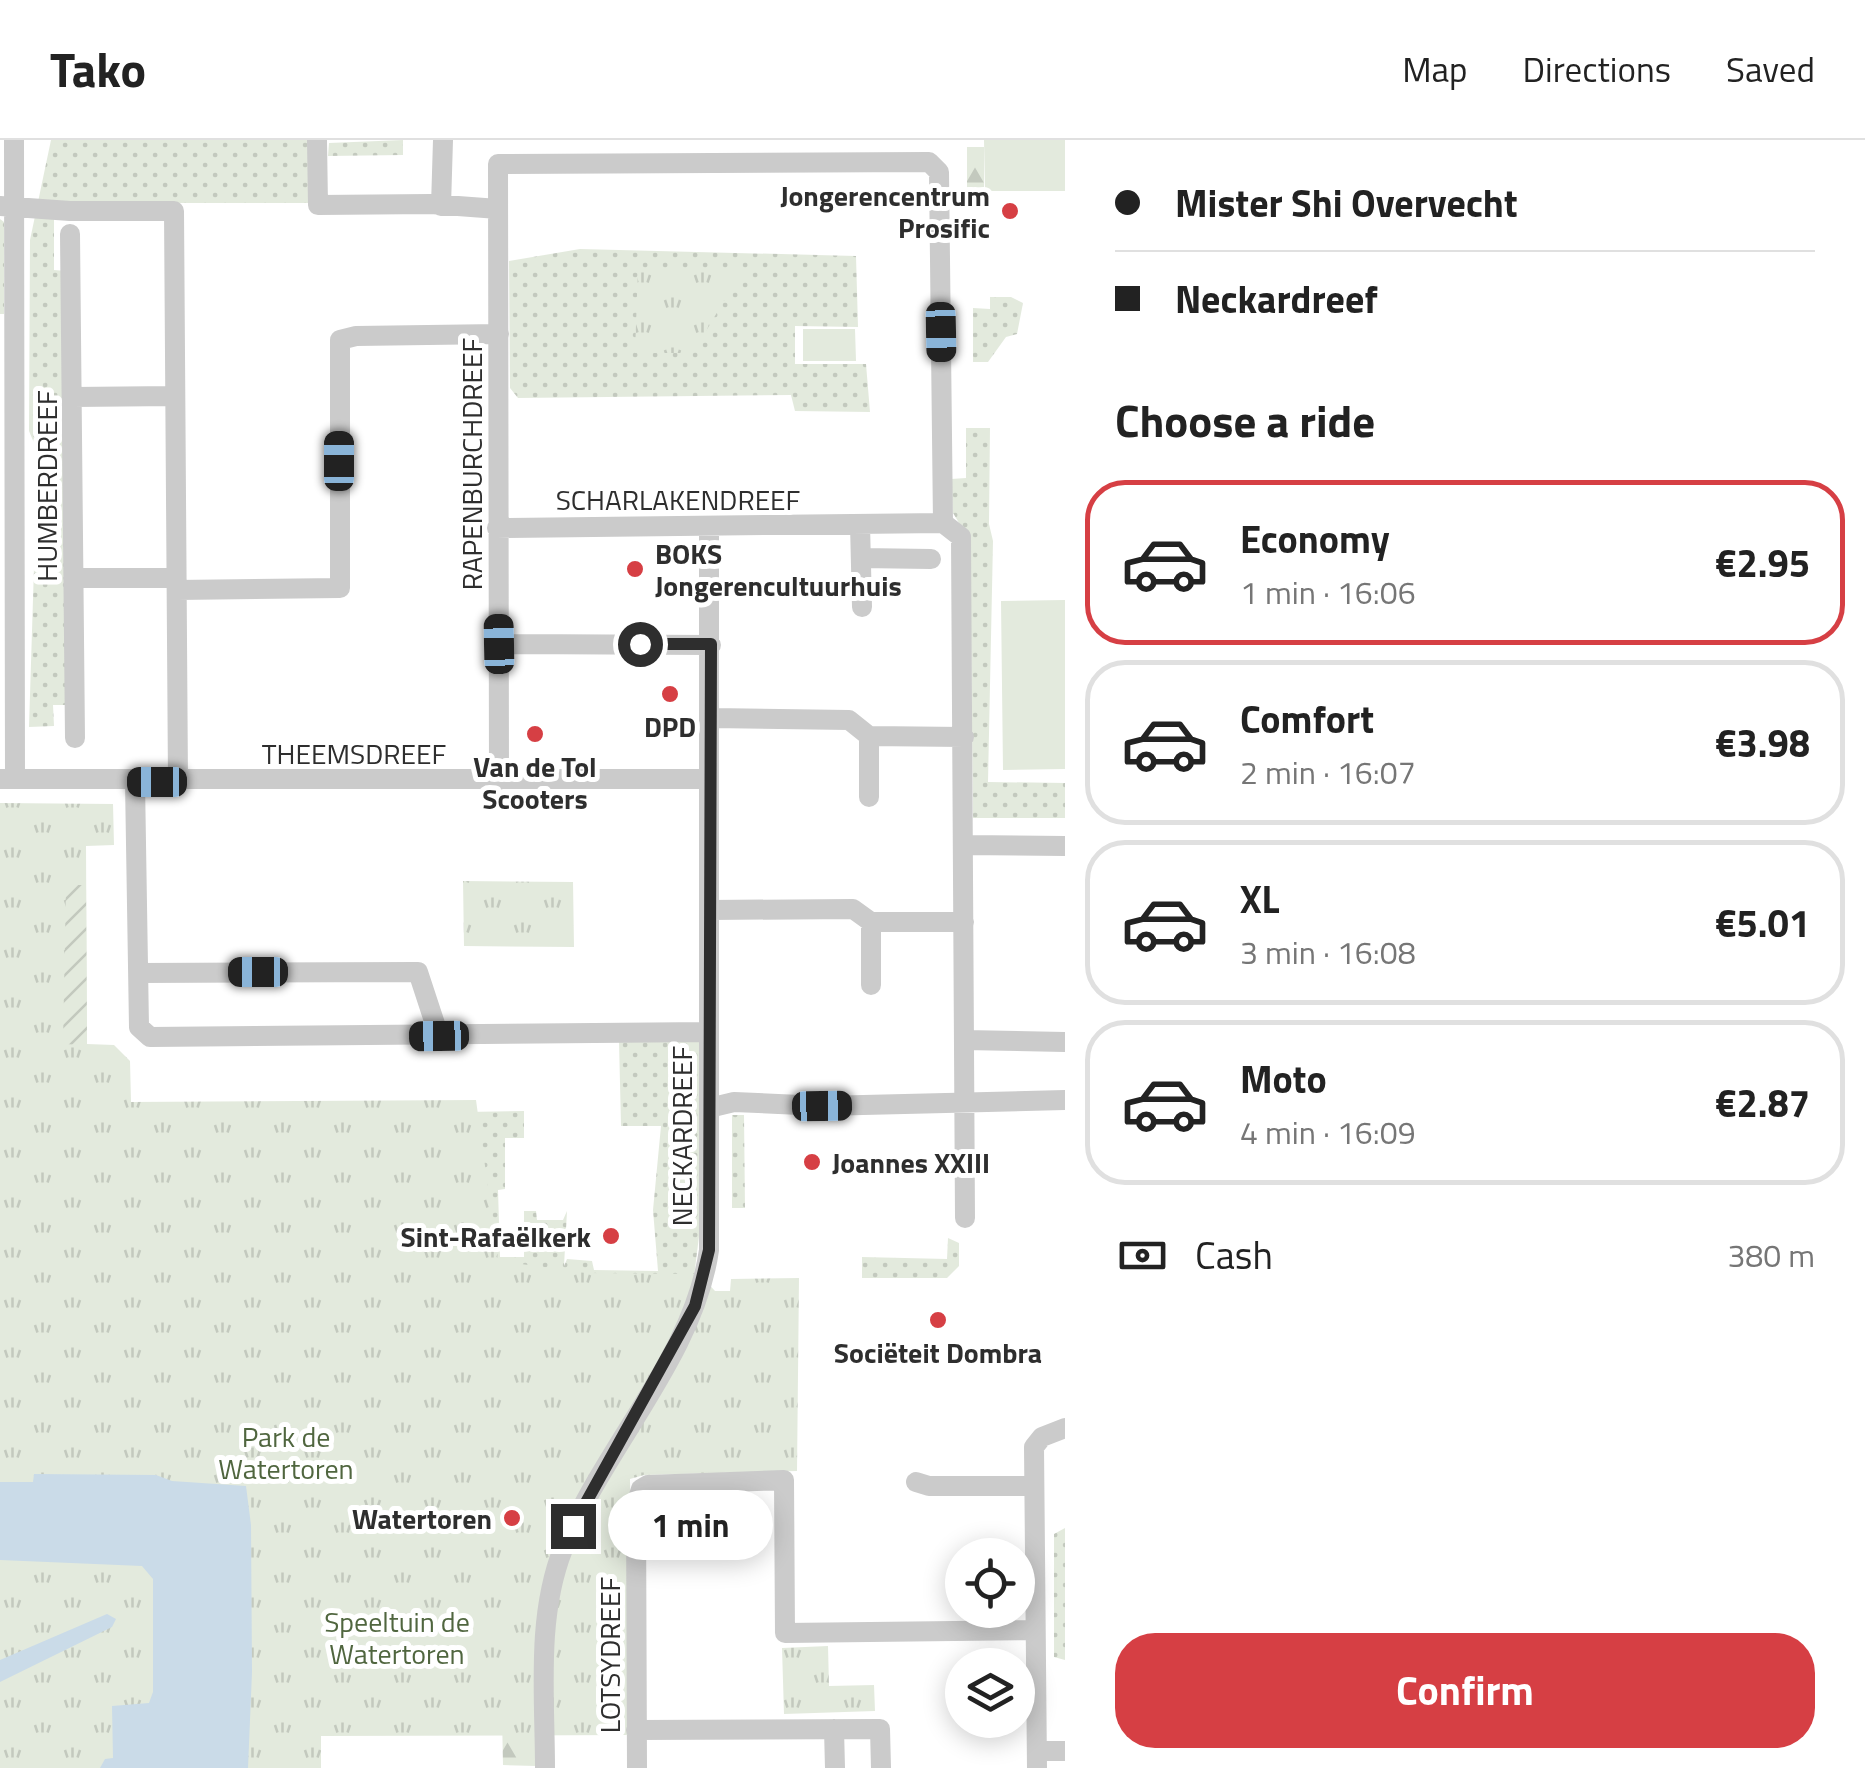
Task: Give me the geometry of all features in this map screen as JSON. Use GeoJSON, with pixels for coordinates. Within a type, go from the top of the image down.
{"type":"FeatureCollection","features":[{"type":"Feature","properties":{"kind":"street","name":"HUMBERDREEF"},"geometry":{"type":"LineString","coordinates":[[8,779],[7,206],[14,140]]}},
{"type":"Feature","properties":{"kind":"street"},"geometry":{"type":"LineString","coordinates":[[317,140],[318,205],[498,209]]}},
{"type":"Feature","properties":{"kind":"street"},"geometry":{"type":"LineString","coordinates":[[441,206],[442,140]]}},
{"type":"Feature","properties":{"kind":"street","name":"RAPENBURCHDREEF"},"geometry":{"type":"LineString","coordinates":[[499,780],[498,164],[929,162],[939,172],[943,523]]}},
{"type":"Feature","properties":{"kind":"street"},"geometry":{"type":"LineString","coordinates":[[7,206],[70,212],[174,211],[178,782]]}},
{"type":"Feature","properties":{"kind":"street","name":"HUMBERDREEF"},"geometry":{"type":"LineString","coordinates":[[70,234],[75,738]]}},
{"type":"Feature","properties":{"kind":"street"},"geometry":{"type":"LineString","coordinates":[[74,578],[340,588],[340,340],[356,336],[498,334]]}},
{"type":"Feature","properties":{"kind":"street"},"geometry":{"type":"LineString","coordinates":[[74,397],[174,396]]}},
{"type":"Feature","properties":{"kind":"street"},"geometry":{"type":"LineString","coordinates":[[943,523],[962,537],[965,1218]]}},
{"type":"Feature","properties":{"kind":"street","name":"SCHARLAKENDREEF"},"geometry":{"type":"LineString","coordinates":[[497,528],[943,523]]}},
{"type":"Feature","properties":{"kind":"street"},"geometry":{"type":"LineString","coordinates":[[860,524],[862,607]]}},
{"type":"Feature","properties":{"kind":"street","name":"NECKARDREEF"},"geometry":{"type":"LineString","coordinates":[[545,1768],[546,1636],[554,1576],[573,1526],[679,1338],[705,1280],[708,780],[712,718],[709,526]]}},
{"type":"Feature","properties":{"kind":"street"},"geometry":{"type":"LineString","coordinates":[[861,558],[930,559]]}},
{"type":"Feature","properties":{"kind":"street"},"geometry":{"type":"LineString","coordinates":[[499,644],[711,644]]}},
{"type":"Feature","properties":{"kind":"street"},"geometry":{"type":"LineString","coordinates":[[712,718],[849,720],[869,736],[964,737]]}},
{"type":"Feature","properties":{"kind":"street"},"geometry":{"type":"LineString","coordinates":[[869,736],[869,797]]}},
{"type":"Feature","properties":{"kind":"street","name":"THEEMSDREEF"},"geometry":{"type":"LineString","coordinates":[[8,779],[708,780]]}},
{"type":"Feature","properties":{"kind":"street"},"geometry":{"type":"LineString","coordinates":[[135,782],[139,1027],[160,1039],[709,1032]]}},
{"type":"Feature","properties":{"kind":"street"},"geometry":{"type":"LineString","coordinates":[[964,845],[1065,846]]}},
{"type":"Feature","properties":{"kind":"street"},"geometry":{"type":"LineString","coordinates":[[710,910],[853,909],[872,922],[964,922]]}},
{"type":"Feature","properties":{"kind":"street"},"geometry":{"type":"LineString","coordinates":[[871,985],[872,922]]}},
{"type":"Feature","properties":{"kind":"street"},"geometry":{"type":"LineString","coordinates":[[139,973],[418,972],[439,1036]]}},
{"type":"Feature","properties":{"kind":"street"},"geometry":{"type":"LineString","coordinates":[[964,1040],[1065,1042]]}},
{"type":"Feature","properties":{"kind":"street"},"geometry":{"type":"LineString","coordinates":[[709,1108],[734,1102],[822,1106],[1065,1100]]}},
{"type":"Feature","properties":{"kind":"street"},"geometry":{"type":"LineString","coordinates":[[1065,1428],[1042,1437],[1034,1446],[1033,1630],[1037,1760],[1065,1751]]}},
{"type":"Feature","properties":{"kind":"street","name":"LOTSYDREEF"},"geometry":{"type":"LineString","coordinates":[[637,1768],[636,1505],[642,1489],[648,1485],[784,1480],[785,1634],[1033,1630]]}},
{"type":"Feature","properties":{"kind":"street"},"geometry":{"type":"LineString","coordinates":[[916,1482],[929,1486],[1034,1486]]}},
{"type":"Feature","properties":{"kind":"street"},"geometry":{"type":"LineString","coordinates":[[834,1729],[835,1768]]}},
{"type":"Feature","properties":{"kind":"street"},"geometry":{"type":"LineString","coordinates":[[636,1730],[880,1729],[881,1768]]}},
{"type":"Feature","properties":{"kind":"green space"},"geometry":{"type":"Polygon","coordinates":[[[51,140],[313,140],[312,203],[54,203],[54,270],[66,271],[68,705],[53,705],[54,726],[29,727],[34,567],[45,517],[42,462],[29,431],[30,240],[51,140]]]}},
{"type":"Feature","properties":{"kind":"green space"},"geometry":{"type":"Polygon","coordinates":[[[403,140],[403,155],[328,156],[329,143],[403,140]]]}},
{"type":"Feature","properties":{"kind":"green space"},"geometry":{"type":"Polygon","coordinates":[[[984,140],[1065,140],[1065,191],[985,191],[984,140]]]}},
{"type":"Feature","properties":{"kind":"green space"},"geometry":{"type":"Polygon","coordinates":[[[967,147],[984,147],[984,206],[967,206],[967,147]]]}},
{"type":"Feature","properties":{"kind":"green space"},"geometry":{"type":"Polygon","coordinates":[[[0,219],[4,222],[4,314],[0,314],[0,219]]]}},
{"type":"Feature","properties":{"kind":"green space"},"geometry":{"type":"Polygon","coordinates":[[[580,249],[856,256],[858,327],[795,326],[795,364],[866,364],[870,412],[795,411],[791,395],[518,398],[510,388],[509,261],[580,249]]]}},
{"type":"Feature","properties":{"kind":"green space"},"geometry":{"type":"Polygon","coordinates":[[[638,268],[741,272],[693,353],[635,353],[638,268]]]}},
{"type":"Feature","properties":{"kind":"green space"},"geometry":{"type":"Polygon","coordinates":[[[990,297],[1011,297],[1023,303],[1017,334],[1006,337],[988,362],[973,362],[973,308],[990,309],[990,297]]]}},
{"type":"Feature","properties":{"kind":"green space"},"geometry":{"type":"Polygon","coordinates":[[[803,329],[855,329],[856,361],[803,361],[803,329]]]}},
{"type":"Feature","properties":{"kind":"green space"},"geometry":{"type":"Polygon","coordinates":[[[966,428],[990,428],[989,524],[993,541],[988,782],[1065,783],[1065,818],[973,818],[970,541],[953,513],[951,479],[966,478],[966,428]]]}},
{"type":"Feature","properties":{"kind":"green space"},"geometry":{"type":"Polygon","coordinates":[[[1065,600],[1065,769],[1003,770],[1001,601],[1065,600]]]}},
{"type":"Feature","properties":{"kind":"green space","name":"Park de Watertoren"},"geometry":{"type":"Polygon","coordinates":[[[0,803],[113,804],[114,845],[86,846],[87,1044],[114,1045],[130,1061],[131,1102],[476,1100],[498,1261],[588,1273],[706,1274],[705,1280],[715,1291],[730,1291],[731,1279],[799,1278],[797,1471],[644,1475],[630,1479],[630,1735],[321,1736],[321,1768],[0,1768],[0,803]]]}},
{"type":"Feature","properties":{"kind":"green space"},"geometry":{"type":"Polygon","coordinates":[[[463,881],[573,882],[574,947],[464,946],[463,881]]]}},
{"type":"Feature","properties":{"kind":"green space"},"geometry":{"type":"Polygon","coordinates":[[[66,885],[86,885],[87,1045],[63,1044],[66,885]]]}},
{"type":"Feature","properties":{"kind":"green space"},"geometry":{"type":"Polygon","coordinates":[[[700,1039],[701,1220],[693,1285],[458,1292],[466,1112],[524,1111],[524,1138],[505,1138],[505,1189],[498,1190],[500,1257],[524,1257],[524,1211],[536,1211],[537,1220],[563,1220],[567,1211],[564,1266],[567,1259],[592,1261],[594,1270],[658,1271],[653,1210],[661,1126],[621,1126],[619,1041],[700,1039]]]}},
{"type":"Feature","properties":{"kind":"green space"},"geometry":{"type":"Polygon","coordinates":[[[732,1115],[744,1115],[745,1208],[732,1208],[732,1115]]]}},
{"type":"Feature","properties":{"kind":"green space"},"geometry":{"type":"Polygon","coordinates":[[[948,1238],[959,1243],[959,1266],[947,1278],[862,1278],[862,1257],[947,1259],[948,1238]]]}},
{"type":"Feature","properties":{"kind":"green space"},"geometry":{"type":"Polygon","coordinates":[[[1065,1528],[1065,1660],[1054,1657],[1054,1534],[1065,1528]]]}},
{"type":"Feature","properties":{"kind":"green space"},"geometry":{"type":"Polygon","coordinates":[[[542,1596],[536,1766],[503,1765],[502,1716],[542,1596]]]}},
{"type":"Feature","properties":{"kind":"green space"},"geometry":{"type":"Polygon","coordinates":[[[828,1646],[829,1686],[874,1685],[875,1711],[784,1714],[782,1648],[828,1646]]]}},
{"type":"Feature","properties":{"kind":"water"},"geometry":{"type":"Polygon","coordinates":[[[34,1474],[156,1475],[172,1481],[246,1486],[251,1525],[248,1768],[100,1768],[105,1759],[113,1758],[112,1706],[149,1703],[153,1692],[153,1579],[142,1566],[0,1560],[0,1482],[33,1482],[34,1474]]]}},
{"type":"Feature","properties":{"kind":"water"},"geometry":{"type":"Polygon","coordinates":[[[107,1614],[116,1619],[112,1627],[0,1682],[0,1660],[107,1614]]]}},
{"type":"Feature","properties":{"kind":"place","name":"Jongerencentrum Prosific"},"geometry":{"type":"Point","coordinates":[1010,211]}},
{"type":"Feature","properties":{"kind":"place","name":"BOKS Jongerencultuurhuis"},"geometry":{"type":"Point","coordinates":[635,569]}},
{"type":"Feature","properties":{"kind":"place","name":"DPD"},"geometry":{"type":"Point","coordinates":[670,694]}},
{"type":"Feature","properties":{"kind":"place","name":"Van de Tol Scooters"},"geometry":{"type":"Point","coordinates":[535,734]}},
{"type":"Feature","properties":{"kind":"place","name":"Joannes XXIII"},"geometry":{"type":"Point","coordinates":[812,1162]}},
{"type":"Feature","properties":{"kind":"place","name":"Sint-Rafaëlkerk"},"geometry":{"type":"Point","coordinates":[611,1236]}},
{"type":"Feature","properties":{"kind":"place","name":"Sociëteit Dombra"},"geometry":{"type":"Point","coordinates":[938,1320]}},
{"type":"Feature","properties":{"kind":"place","name":"Watertoren"},"geometry":{"type":"Point","coordinates":[512,1518]}},
{"type":"Feature","properties":{"kind":"route"},"geometry":{"type":"LineString","coordinates":[[573,1526],[695,1306],[705,1280],[709,1250],[711,644],[640,644]]}},
{"type":"Feature","properties":{"kind":"park label","name":"Speeltuin de Watertoren"},"geometry":{"type":"Point","coordinates":[397,1637]}}]}
